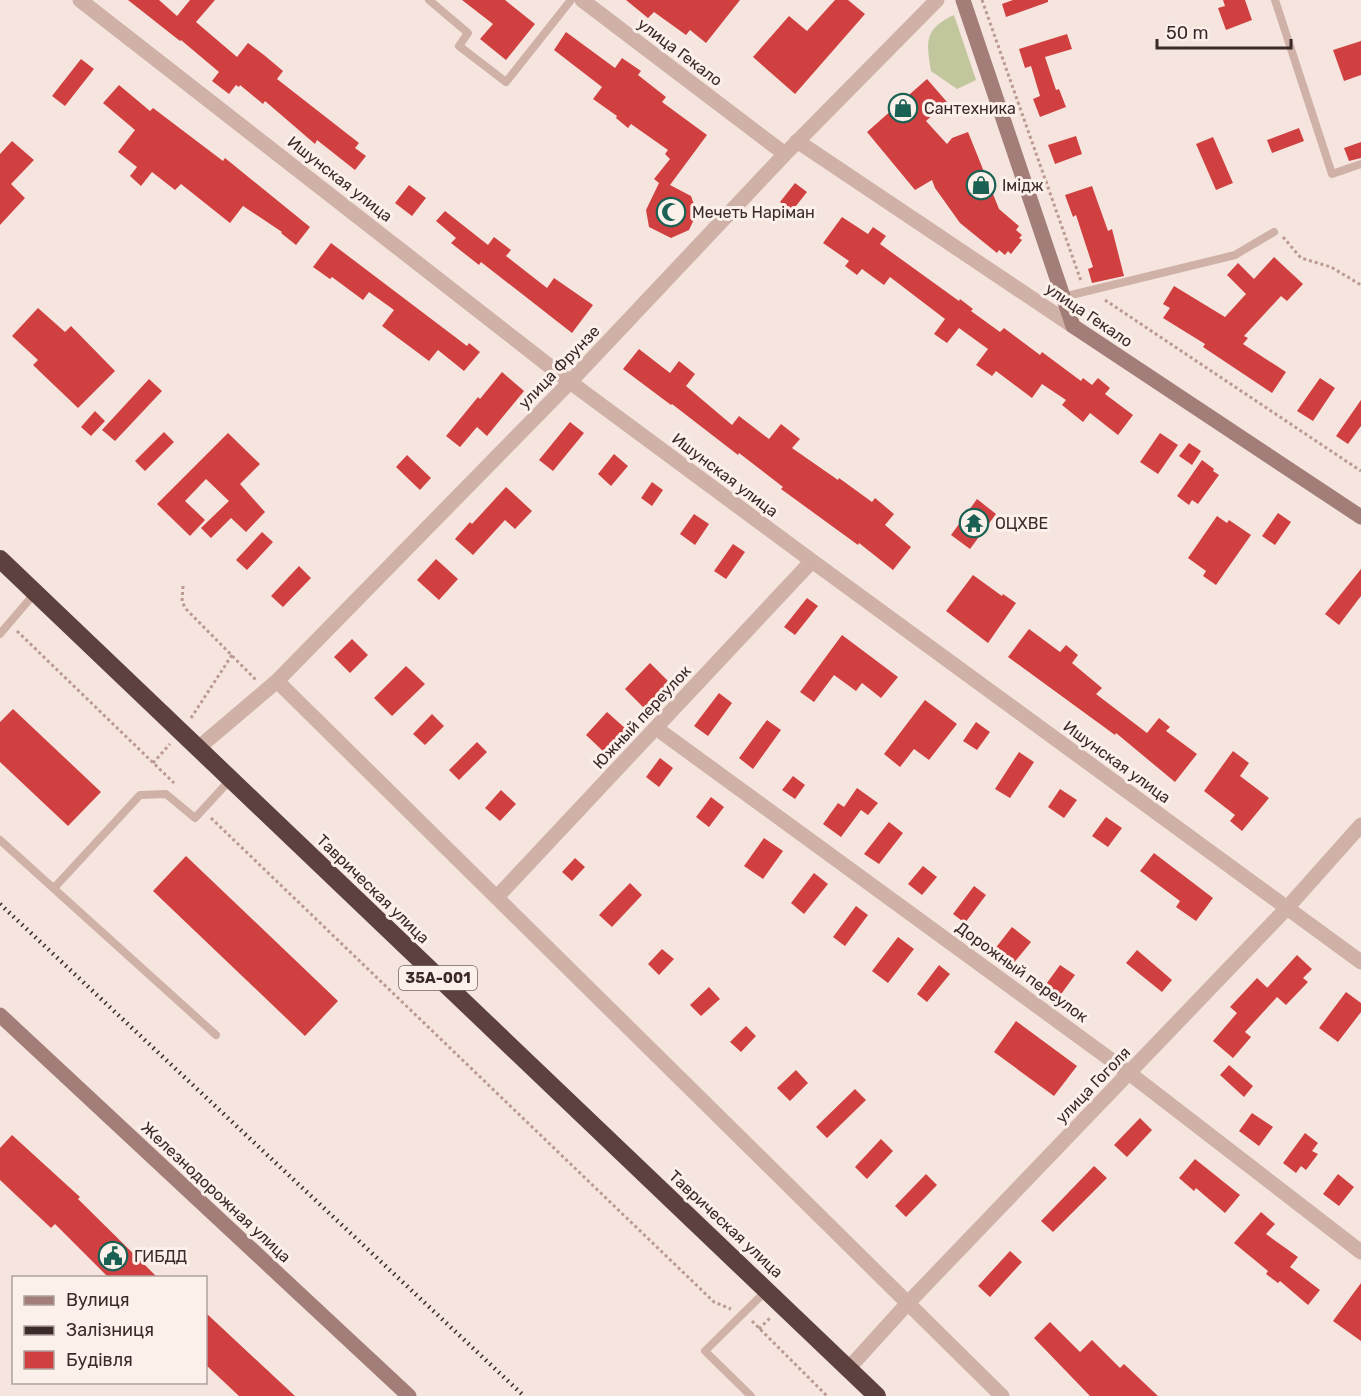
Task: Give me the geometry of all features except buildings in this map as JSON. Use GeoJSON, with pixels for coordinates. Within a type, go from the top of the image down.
{"type":"FeatureCollection","features":[{"type":"Feature","properties":{"kind":"highway","name":"Таврическая улица"},"geometry":{"type":"LineString","coordinates":[[0,559],[877,1396]]}},
{"type":"Feature","properties":{"kind":"main road"},"geometry":{"type":"LineString","coordinates":[[963,0],[1073,327]]}},
{"type":"Feature","properties":{"kind":"main road","name":"улица Гекало"},"geometry":{"type":"LineString","coordinates":[[1073,327],[1361,517]]}},
{"type":"Feature","properties":{"kind":"main road","name":"Железнодорожная улица"},"geometry":{"type":"LineString","coordinates":[[0,1015],[409,1396]]}},
{"type":"Feature","properties":{"kind":"street","name":"Ишунская улица"},"geometry":{"type":"LineString","coordinates":[[80,0],[570,382],[1361,962]]}},
{"type":"Feature","properties":{"kind":"street","name":"улица Гекало"},"geometry":{"type":"LineString","coordinates":[[582,0],[784,154]]}},
{"type":"Feature","properties":{"kind":"street","name":"улица Фрунзе"},"geometry":{"type":"LineString","coordinates":[[197,749],[271,685],[570,382],[784,154],[937,0]]}},
{"type":"Feature","properties":{"kind":"street","name":"улица Гекало"},"geometry":{"type":"LineString","coordinates":[[797,141],[1073,327]]}},
{"type":"Feature","properties":{"kind":"street","name":"Южный переулок"},"geometry":{"type":"LineString","coordinates":[[497,897],[812,561]]}},
{"type":"Feature","properties":{"kind":"street"},"geometry":{"type":"LineString","coordinates":[[271,685],[497,897],[1002,1396]]}},
{"type":"Feature","properties":{"kind":"street","name":"Дорожный переулок"},"geometry":{"type":"LineString","coordinates":[[656,728],[1129,1073],[1361,1252]]}},
{"type":"Feature","properties":{"kind":"street","name":"улица Гоголя"},"geometry":{"type":"LineString","coordinates":[[849,1368],[907,1304],[1287,908],[1361,825]]}},
{"type":"Feature","properties":{"kind":"lane"},"geometry":{"type":"LineString","coordinates":[[429,0],[468,33],[459,46],[506,82],[571,0]]}},
{"type":"Feature","properties":{"kind":"lane"},"geometry":{"type":"LineString","coordinates":[[1275,0],[1332,174],[1361,164]]}},
{"type":"Feature","properties":{"kind":"lane"},"geometry":{"type":"LineString","coordinates":[[1063,297],[1235,255],[1274,232]]}},
{"type":"Feature","properties":{"kind":"lane"},"geometry":{"type":"LineString","coordinates":[[3,629],[35,593]]}},
{"type":"Feature","properties":{"kind":"lane"},"geometry":{"type":"LineString","coordinates":[[54,888],[140,795],[166,794],[195,818],[230,780]]}},
{"type":"Feature","properties":{"kind":"lane"},"geometry":{"type":"LineString","coordinates":[[0,840],[216,1035]]}},
{"type":"Feature","properties":{"kind":"lane"},"geometry":{"type":"LineString","coordinates":[[752,1396],[705,1351],[767,1290]]}},
{"type":"Feature","properties":{"kind":"path"},"geometry":{"type":"LineString","coordinates":[[1274,232],[1284,238],[1301,258],[1331,267],[1361,285]]}},
{"type":"Feature","properties":{"kind":"path"},"geometry":{"type":"LineString","coordinates":[[183,586],[182,602],[186,609],[232,655],[271,685]]}},
{"type":"Feature","properties":{"kind":"path"},"geometry":{"type":"LineString","coordinates":[[3,629],[178,786]]}},
{"type":"Feature","properties":{"kind":"path"},"geometry":{"type":"LineString","coordinates":[[153,763],[200,706],[232,655]]}},
{"type":"Feature","properties":{"kind":"path"},"geometry":{"type":"LineString","coordinates":[[202,810],[714,1302],[743,1313],[827,1396]]}},
{"type":"Feature","properties":{"kind":"green space"},"geometry":{"type":"Polygon","coordinates":[[[954,15],[976,80],[957,89],[931,71],[928,52],[929,37],[932,31],[937,25],[954,15]]]}},
{"type":"Feature","properties":{"kind":"railway"},"geometry":{"type":"LineString","coordinates":[[0,904],[524,1396]]}},
{"type":"Feature","properties":{"kind":"place","name":"Сантехника"},"geometry":{"type":"Point","coordinates":[903,108]}},
{"type":"Feature","properties":{"kind":"place","name":"Імідж"},"geometry":{"type":"Point","coordinates":[981,185]}},
{"type":"Feature","properties":{"kind":"place","name":"Мечеть Наріман"},"geometry":{"type":"Point","coordinates":[671,212]}},
{"type":"Feature","properties":{"kind":"place","name":"ОЦХВЕ"},"geometry":{"type":"Point","coordinates":[974,523]}},
{"type":"Feature","properties":{"kind":"place","name":"ГИБДД"},"geometry":{"type":"Point","coordinates":[113,1256]}}]}
